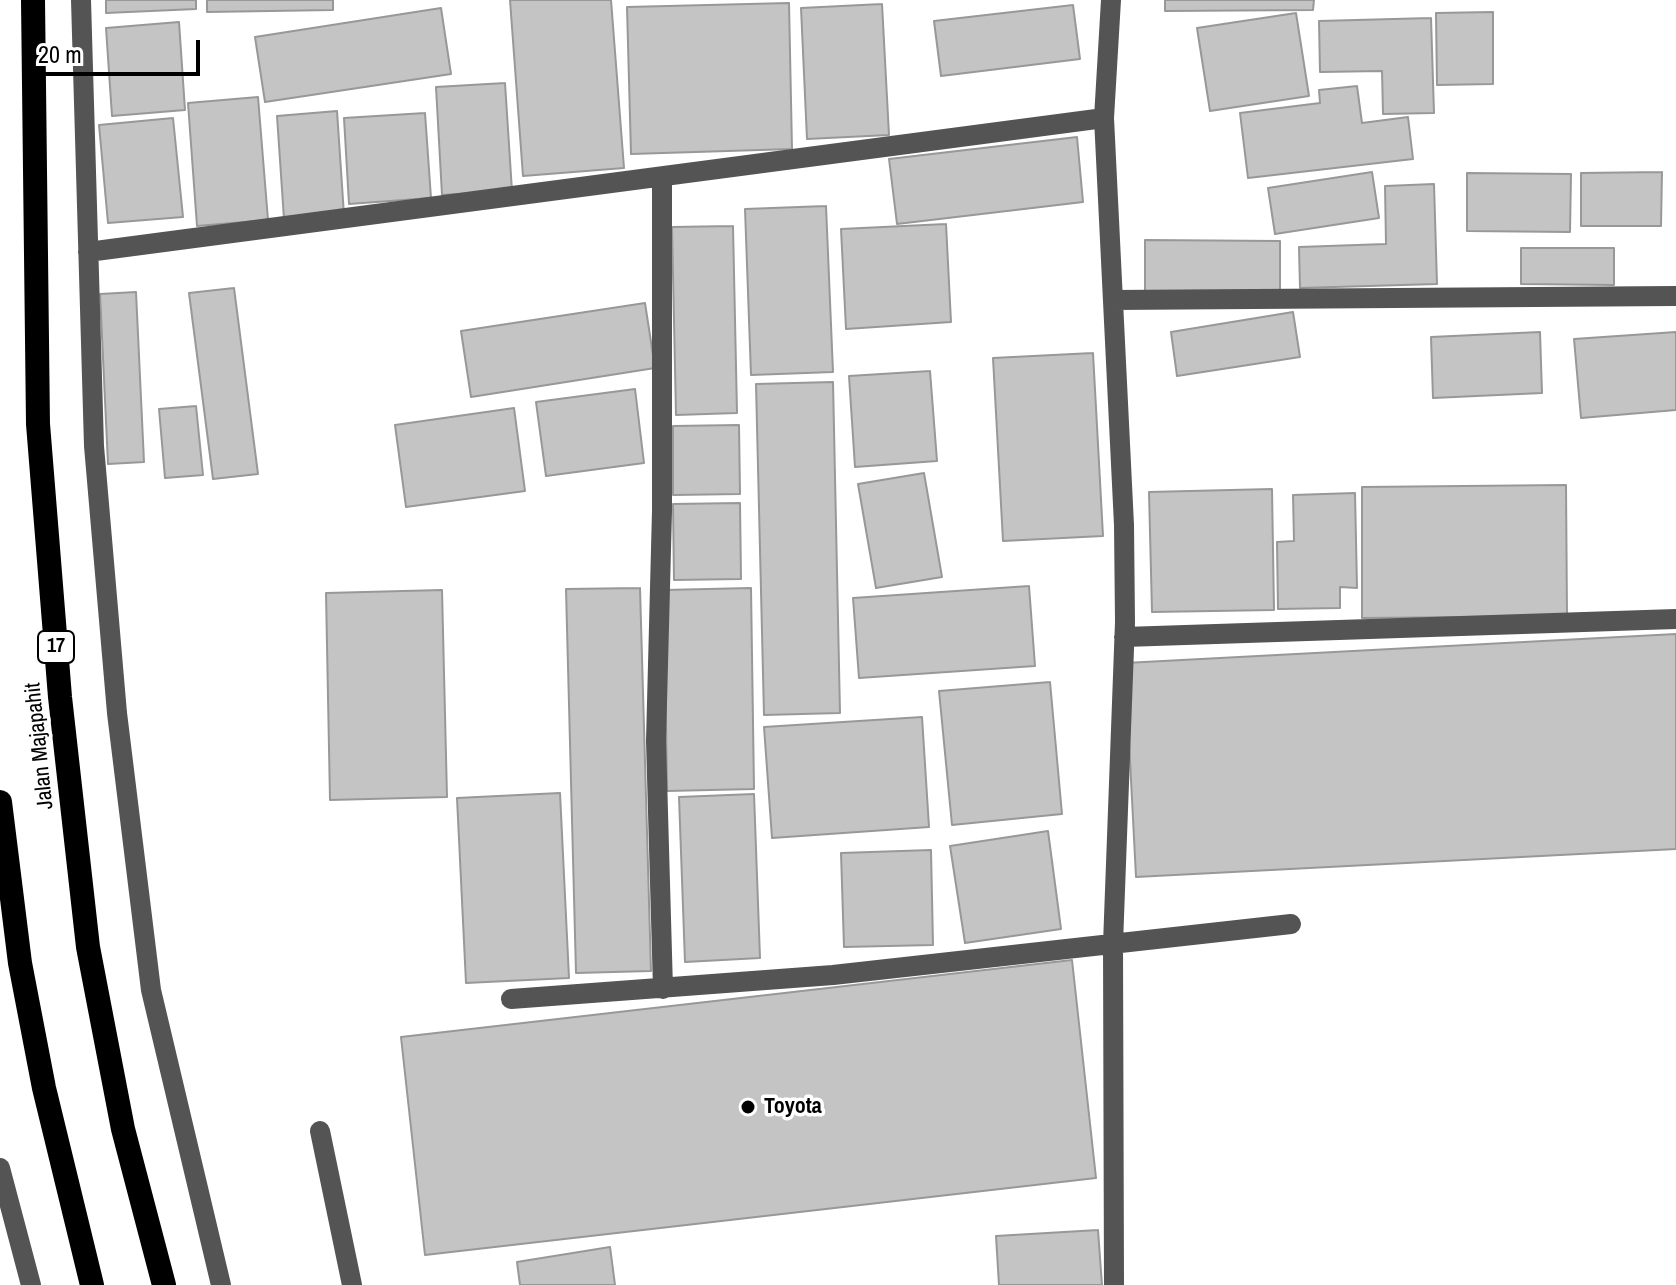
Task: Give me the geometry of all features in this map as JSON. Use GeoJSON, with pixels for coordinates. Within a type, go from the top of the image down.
{"type":"FeatureCollection","features":[{"type":"Feature","properties":{"kind":"highway","name":"Jalan Majapahit"},"geometry":{"type":"LineString","coordinates":[[33,0],[38,424],[60,697],[88,947],[123,1129],[164,1285]]}},
{"type":"Feature","properties":{"kind":"highway","name":"Jalan Majapahit"},"geometry":{"type":"LineString","coordinates":[[0,802],[23,979],[44,1088],[92,1285]]}},
{"type":"Feature","properties":{"kind":"street"},"geometry":{"type":"LineString","coordinates":[[81,0],[97,477],[117,713],[151,990],[221,1285]]}},
{"type":"Feature","properties":{"kind":"street"},"geometry":{"type":"LineString","coordinates":[[1111,0],[1104,118],[1124,525],[1124,637],[1113,944],[1114,1285]]}},
{"type":"Feature","properties":{"kind":"street"},"geometry":{"type":"LineString","coordinates":[[88,252],[662,179],[1104,118]]}},
{"type":"Feature","properties":{"kind":"street"},"geometry":{"type":"LineString","coordinates":[[662,179],[662,511],[656,741],[663,989]]}},
{"type":"Feature","properties":{"kind":"street"},"geometry":{"type":"LineString","coordinates":[[1113,300],[1676,296]]}},
{"type":"Feature","properties":{"kind":"street"},"geometry":{"type":"LineString","coordinates":[[1124,637],[1676,619]]}},
{"type":"Feature","properties":{"kind":"street"},"geometry":{"type":"LineString","coordinates":[[511,999],[833,975],[1291,924]]}},
{"type":"Feature","properties":{"kind":"street"},"geometry":{"type":"LineString","coordinates":[[320,1131],[352,1285]]}},
{"type":"Feature","properties":{"kind":"street"},"geometry":{"type":"LineString","coordinates":[[0,1168],[31,1285]]}},
{"type":"Feature","properties":{"kind":"building"},"geometry":{"type":"Polygon","coordinates":[[[106,0],[196,0],[196,9],[106,13],[106,0]]]}},
{"type":"Feature","properties":{"kind":"building"},"geometry":{"type":"Polygon","coordinates":[[[207,0],[333,0],[333,10],[207,12],[207,0]]]}},
{"type":"Feature","properties":{"kind":"building"},"geometry":{"type":"Polygon","coordinates":[[[510,0],[611,0],[624,168],[523,176],[510,0]]]}},
{"type":"Feature","properties":{"kind":"building"},"geometry":{"type":"Polygon","coordinates":[[[1165,0],[1314,0],[1313,10],[1165,11],[1165,0]]]}},
{"type":"Feature","properties":{"kind":"building"},"geometry":{"type":"Polygon","coordinates":[[[789,3],[792,149],[631,154],[627,7],[789,3]]]}},
{"type":"Feature","properties":{"kind":"building"},"geometry":{"type":"Polygon","coordinates":[[[882,4],[889,135],[807,139],[801,8],[882,4]]]}},
{"type":"Feature","properties":{"kind":"building"},"geometry":{"type":"Polygon","coordinates":[[[1073,5],[1080,59],[941,76],[934,21],[1073,5]]]}},
{"type":"Feature","properties":{"kind":"building"},"geometry":{"type":"Polygon","coordinates":[[[441,8],[451,74],[265,102],[255,37],[441,8]]]}},
{"type":"Feature","properties":{"kind":"building"},"geometry":{"type":"Polygon","coordinates":[[[1493,12],[1493,84],[1437,85],[1436,13],[1493,12]]]}},
{"type":"Feature","properties":{"kind":"building"},"geometry":{"type":"Polygon","coordinates":[[[1296,13],[1309,96],[1210,111],[1197,28],[1296,13]]]}},
{"type":"Feature","properties":{"kind":"building"},"geometry":{"type":"Polygon","coordinates":[[[1431,18],[1434,113],[1383,114],[1382,71],[1320,72],[1319,21],[1431,18]]]}},
{"type":"Feature","properties":{"kind":"building"},"geometry":{"type":"Polygon","coordinates":[[[179,22],[185,110],[112,116],[106,28],[179,22]]]}},
{"type":"Feature","properties":{"kind":"building"},"geometry":{"type":"Polygon","coordinates":[[[505,83],[512,191],[442,195],[436,87],[505,83]]]}},
{"type":"Feature","properties":{"kind":"building"},"geometry":{"type":"Polygon","coordinates":[[[1357,86],[1362,123],[1408,117],[1413,159],[1248,178],[1240,113],[1320,103],[1319,90],[1357,86]]]}},
{"type":"Feature","properties":{"kind":"building"},"geometry":{"type":"Polygon","coordinates":[[[258,97],[268,220],[197,226],[188,103],[258,97]]]}},
{"type":"Feature","properties":{"kind":"building"},"geometry":{"type":"Polygon","coordinates":[[[337,111],[344,215],[284,219],[277,116],[337,111]]]}},
{"type":"Feature","properties":{"kind":"building"},"geometry":{"type":"Polygon","coordinates":[[[425,113],[431,198],[349,204],[344,118],[425,113]]]}},
{"type":"Feature","properties":{"kind":"building"},"geometry":{"type":"Polygon","coordinates":[[[173,118],[183,217],[108,223],[99,125],[173,118]]]}},
{"type":"Feature","properties":{"kind":"building"},"geometry":{"type":"Polygon","coordinates":[[[1077,137],[1083,202],[897,224],[889,159],[1077,137]]]}},
{"type":"Feature","properties":{"kind":"building"},"geometry":{"type":"Polygon","coordinates":[[[1372,172],[1379,218],[1275,234],[1268,188],[1372,172]]]}},
{"type":"Feature","properties":{"kind":"building"},"geometry":{"type":"Polygon","coordinates":[[[1662,172],[1661,226],[1581,226],[1581,173],[1662,172]]]}},
{"type":"Feature","properties":{"kind":"building"},"geometry":{"type":"Polygon","coordinates":[[[1467,173],[1571,174],[1570,232],[1467,231],[1467,173]]]}},
{"type":"Feature","properties":{"kind":"building"},"geometry":{"type":"Polygon","coordinates":[[[1434,184],[1437,284],[1300,288],[1299,247],[1386,244],[1385,186],[1434,184]]]}},
{"type":"Feature","properties":{"kind":"building"},"geometry":{"type":"Polygon","coordinates":[[[826,206],[833,372],[751,375],[745,209],[826,206]]]}},
{"type":"Feature","properties":{"kind":"building"},"geometry":{"type":"Polygon","coordinates":[[[946,224],[951,322],[846,329],[841,229],[946,224]]]}},
{"type":"Feature","properties":{"kind":"building"},"geometry":{"type":"Polygon","coordinates":[[[733,226],[737,413],[676,415],[672,227],[733,226]]]}},
{"type":"Feature","properties":{"kind":"building"},"geometry":{"type":"Polygon","coordinates":[[[1145,240],[1280,241],[1280,291],[1145,292],[1145,240]]]}},
{"type":"Feature","properties":{"kind":"building"},"geometry":{"type":"Polygon","coordinates":[[[1521,248],[1614,248],[1614,285],[1521,284],[1521,248]]]}},
{"type":"Feature","properties":{"kind":"building"},"geometry":{"type":"Polygon","coordinates":[[[234,288],[258,474],[213,479],[189,293],[234,288]]]}},
{"type":"Feature","properties":{"kind":"building"},"geometry":{"type":"Polygon","coordinates":[[[136,292],[144,462],[108,464],[100,294],[136,292]]]}},
{"type":"Feature","properties":{"kind":"building"},"geometry":{"type":"Polygon","coordinates":[[[645,303],[655,368],[471,397],[461,331],[645,303]]]}},
{"type":"Feature","properties":{"kind":"building"},"geometry":{"type":"Polygon","coordinates":[[[1293,312],[1300,357],[1177,376],[1171,332],[1293,312]]]}},
{"type":"Feature","properties":{"kind":"building"},"geometry":{"type":"Polygon","coordinates":[[[1540,332],[1542,393],[1433,398],[1431,337],[1540,332]]]}},
{"type":"Feature","properties":{"kind":"building"},"geometry":{"type":"Polygon","coordinates":[[[1676,332],[1676,410],[1581,418],[1574,339],[1676,332]]]}},
{"type":"Feature","properties":{"kind":"building"},"geometry":{"type":"Polygon","coordinates":[[[1093,353],[1103,536],[1003,541],[993,358],[1093,353]]]}},
{"type":"Feature","properties":{"kind":"building"},"geometry":{"type":"Polygon","coordinates":[[[930,371],[937,461],[855,467],[849,376],[930,371]]]}},
{"type":"Feature","properties":{"kind":"building"},"geometry":{"type":"Polygon","coordinates":[[[833,382],[840,713],[764,715],[756,384],[833,382]]]}},
{"type":"Feature","properties":{"kind":"building"},"geometry":{"type":"Polygon","coordinates":[[[635,389],[644,463],[546,476],[536,402],[635,389]]]}},
{"type":"Feature","properties":{"kind":"building"},"geometry":{"type":"Polygon","coordinates":[[[196,406],[203,475],[165,478],[159,409],[196,406]]]}},
{"type":"Feature","properties":{"kind":"building"},"geometry":{"type":"Polygon","coordinates":[[[514,408],[525,491],[406,507],[395,425],[514,408]]]}},
{"type":"Feature","properties":{"kind":"building"},"geometry":{"type":"Polygon","coordinates":[[[739,425],[740,494],[673,495],[673,426],[739,425]]]}},
{"type":"Feature","properties":{"kind":"building"},"geometry":{"type":"Polygon","coordinates":[[[924,473],[942,577],[876,588],[858,484],[924,473]]]}},
{"type":"Feature","properties":{"kind":"building"},"geometry":{"type":"Polygon","coordinates":[[[1566,485],[1567,616],[1362,618],[1362,487],[1566,485]]]}},
{"type":"Feature","properties":{"kind":"building"},"geometry":{"type":"Polygon","coordinates":[[[1272,489],[1274,610],[1152,612],[1149,492],[1272,489]]]}},
{"type":"Feature","properties":{"kind":"building"},"geometry":{"type":"Polygon","coordinates":[[[1355,493],[1357,588],[1340,587],[1340,608],[1278,609],[1277,542],[1294,541],[1293,495],[1355,493]]]}},
{"type":"Feature","properties":{"kind":"building"},"geometry":{"type":"Polygon","coordinates":[[[740,503],[741,579],[674,580],[673,504],[740,503]]]}},
{"type":"Feature","properties":{"kind":"building"},"geometry":{"type":"Polygon","coordinates":[[[1029,586],[1035,666],[859,678],[853,598],[1029,586]]]}},
{"type":"Feature","properties":{"kind":"building"},"geometry":{"type":"Polygon","coordinates":[[[640,588],[651,971],[576,973],[566,589],[640,588]]]}},
{"type":"Feature","properties":{"kind":"building"},"geometry":{"type":"Polygon","coordinates":[[[751,588],[754,789],[667,791],[664,590],[751,588]]]}},
{"type":"Feature","properties":{"kind":"building"},"geometry":{"type":"Polygon","coordinates":[[[442,590],[447,797],[330,800],[326,593],[442,590]]]}},
{"type":"Feature","properties":{"kind":"building"},"geometry":{"type":"Polygon","coordinates":[[[1676,634],[1676,849],[1136,877],[1125,663],[1676,634]]]}},
{"type":"Feature","properties":{"kind":"building"},"geometry":{"type":"Polygon","coordinates":[[[1050,682],[1062,814],[952,825],[939,691],[1050,682]]]}},
{"type":"Feature","properties":{"kind":"building"},"geometry":{"type":"Polygon","coordinates":[[[922,717],[929,827],[772,838],[764,727],[922,717]]]}},
{"type":"Feature","properties":{"kind":"building"},"geometry":{"type":"Polygon","coordinates":[[[560,793],[569,978],[466,983],[457,798],[560,793]]]}},
{"type":"Feature","properties":{"kind":"building"},"geometry":{"type":"Polygon","coordinates":[[[754,794],[760,958],[685,962],[679,797],[754,794]]]}},
{"type":"Feature","properties":{"kind":"building"},"geometry":{"type":"Polygon","coordinates":[[[1048,831],[1061,929],[965,943],[950,846],[1048,831]]]}},
{"type":"Feature","properties":{"kind":"building"},"geometry":{"type":"Polygon","coordinates":[[[931,850],[933,945],[844,947],[841,853],[931,850]]]}},
{"type":"Feature","properties":{"kind":"building","name":"Toyota"},"geometry":{"type":"Polygon","coordinates":[[[1072,960],[1096,1178],[425,1255],[401,1037],[1072,960]]]}},
{"type":"Feature","properties":{"kind":"building"},"geometry":{"type":"Polygon","coordinates":[[[1098,1230],[1102,1285],[999,1285],[996,1236],[1098,1230]]]}},
{"type":"Feature","properties":{"kind":"building"},"geometry":{"type":"Polygon","coordinates":[[[610,1247],[615,1285],[520,1285],[517,1262],[610,1247]]]}},
{"type":"Feature","properties":{"kind":"place","name":"Toyota"},"geometry":{"type":"Point","coordinates":[748,1107]}}]}
